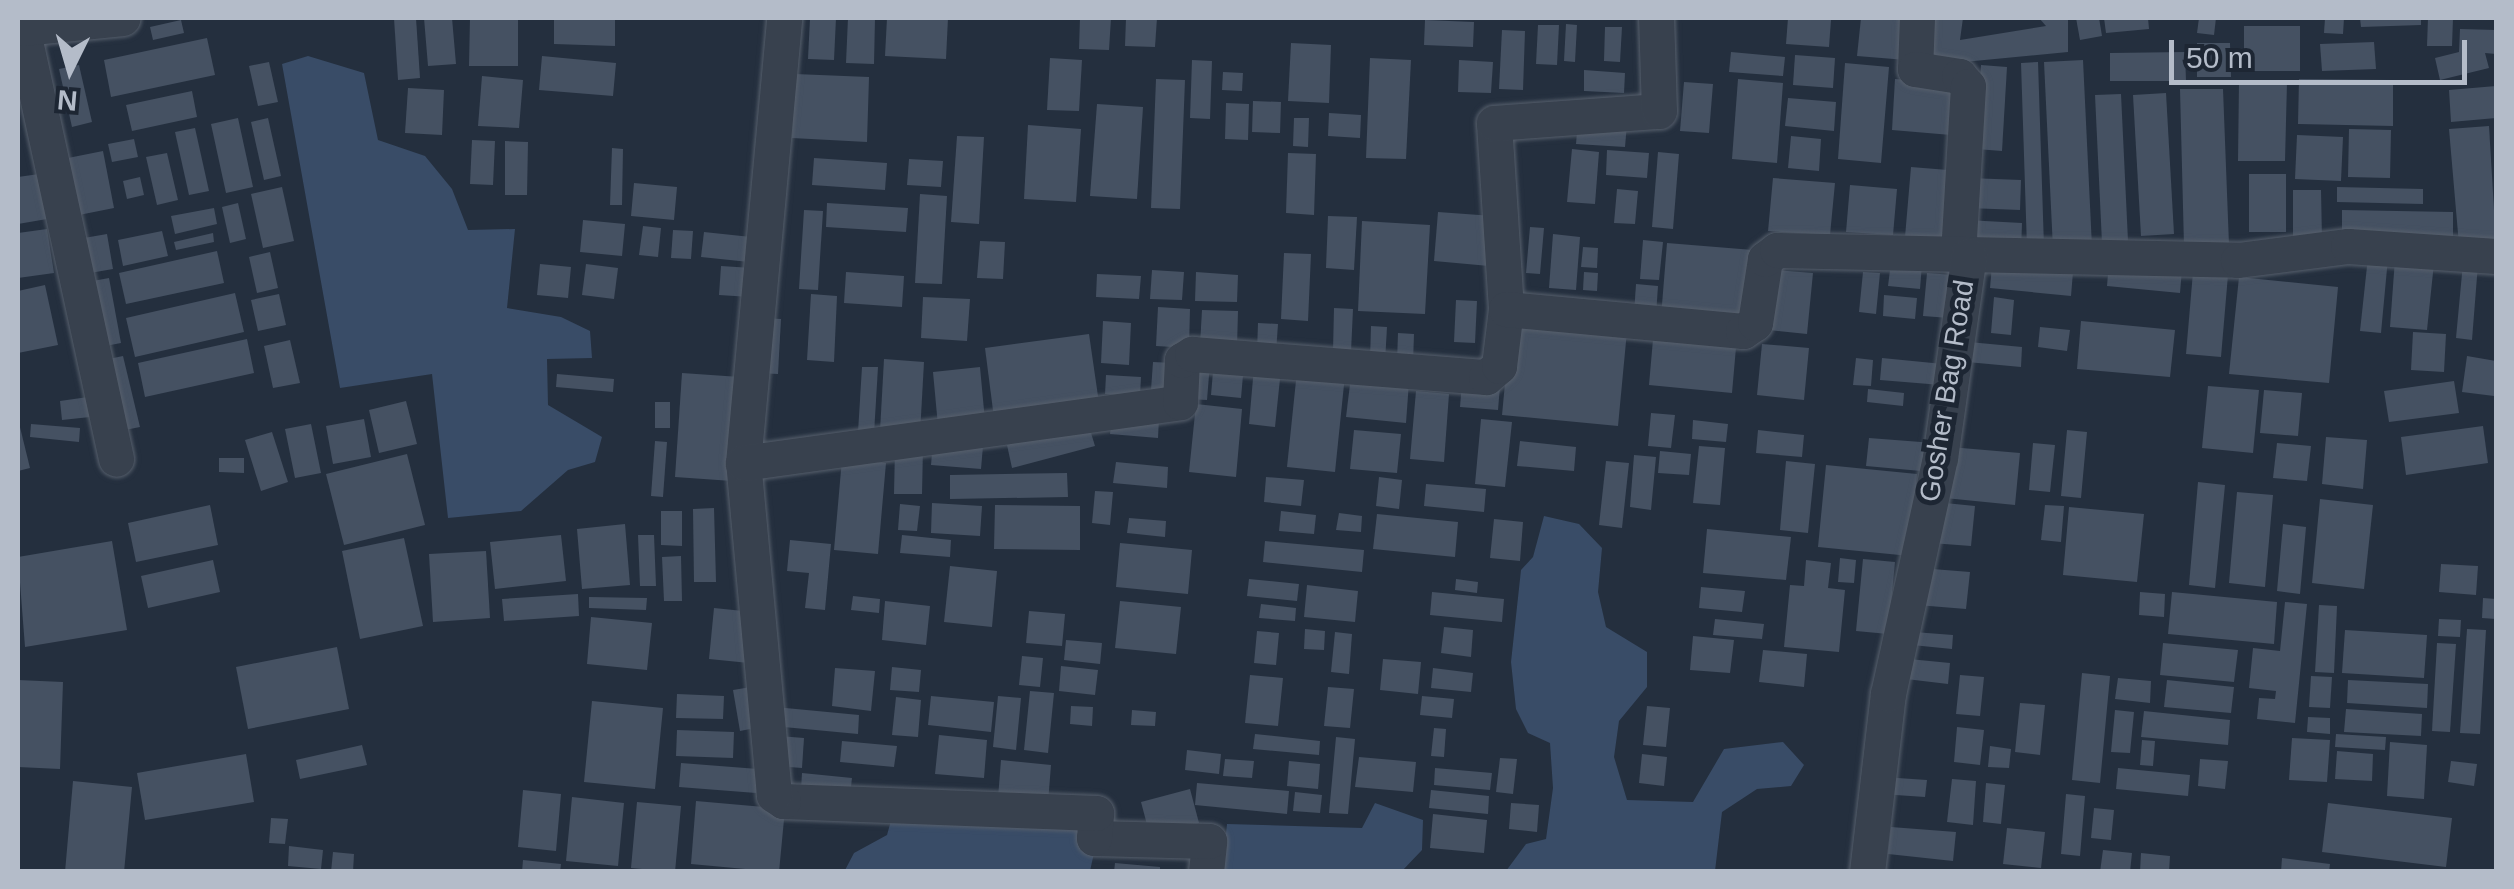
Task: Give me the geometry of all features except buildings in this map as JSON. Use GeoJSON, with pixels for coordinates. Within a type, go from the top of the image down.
{"type":"FeatureCollection","features":[{"type":"Feature","properties":{"kind":"street"},"geometry":{"type":"LineString","coordinates":[[116,459],[21,22],[123,18]]}},
{"type":"Feature","properties":{"kind":"street"},"geometry":{"type":"LineString","coordinates":[[784,18],[743,463],[774,794],[783,800],[1096,813],[1094,838],[1210,840],[1206,872]]}},
{"type":"Feature","properties":{"kind":"street"},"geometry":{"type":"LineString","coordinates":[[743,463],[1180,402],[1182,360],[1192,354],[1486,377],[1499,366],[1506,309],[1494,123],[1659,110],[1656,18]]}},
{"type":"Feature","properties":{"kind":"street"},"geometry":{"type":"LineString","coordinates":[[1506,309],[1743,331],[1755,322],[1764,259],[1777,250],[1964,255],[1968,86],[1959,76],[1915,69],[1917,18]]}},
{"type":"Feature","properties":{"kind":"street","name":"Gosher Bag Road"},"geometry":{"type":"LineString","coordinates":[[1867,872],[1888,694],[1940,458],[1964,255],[2238,260],[2348,246],[2496,256]]}},
{"type":"Feature","properties":{"kind":"water"},"geometry":{"type":"Polygon","coordinates":[[[308,56],[364,73],[378,140],[425,156],[452,189],[468,230],[515,229],[507,308],[561,317],[590,331],[592,358],[547,359],[548,405],[602,437],[595,462],[568,470],[521,511],[448,518],[432,374],[340,388],[282,64],[308,56]]]}},
{"type":"Feature","properties":{"kind":"water"},"geometry":{"type":"Polygon","coordinates":[[[1544,516],[1579,524],[1602,548],[1598,592],[1606,627],[1647,652],[1647,687],[1619,721],[1614,757],[1627,800],[1693,802],[1724,749],[1783,742],[1804,765],[1791,786],[1757,789],[1722,812],[1715,871],[1506,871],[1526,844],[1546,839],[1553,788],[1550,743],[1528,733],[1516,709],[1511,662],[1521,570],[1533,557],[1544,516]]]}},
{"type":"Feature","properties":{"kind":"water"},"geometry":{"type":"Polygon","coordinates":[[[1375,803],[1423,820],[1422,850],[1402,871],[1222,872],[1227,824],[1362,828],[1375,803]]]}},
{"type":"Feature","properties":{"kind":"water"},"geometry":{"type":"Polygon","coordinates":[[[892,817],[1080,827],[1080,850],[1094,853],[1090,871],[844,872],[854,853],[887,835],[892,817]]]}}]}
